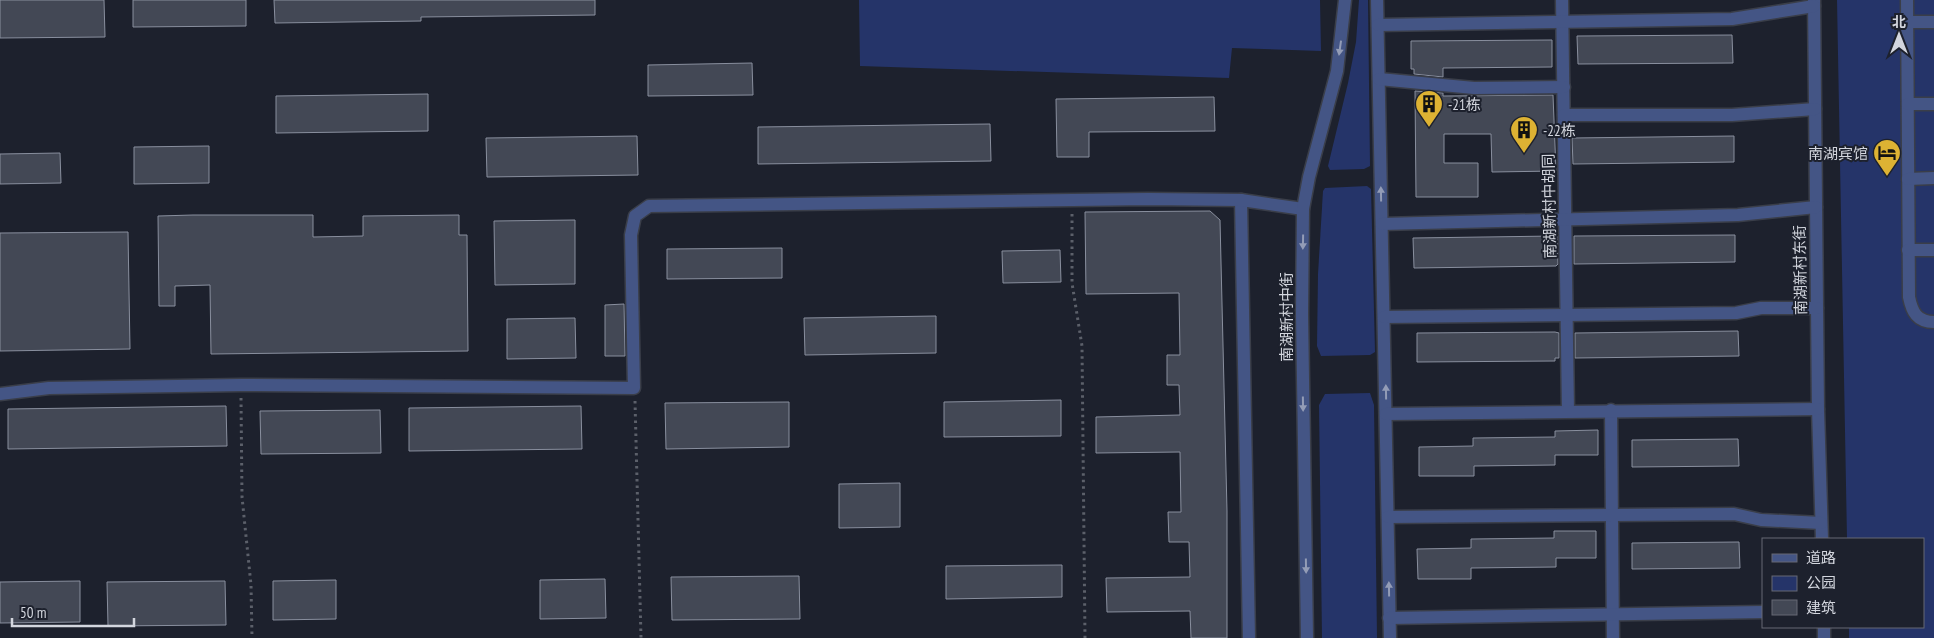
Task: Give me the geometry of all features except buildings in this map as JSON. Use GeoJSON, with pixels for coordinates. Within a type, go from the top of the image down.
{"type":"FeatureCollection","features":[{"type":"Feature","properties":{"kind":"street","name":"南湖新村中街"},"geometry":{"type":"LineString","coordinates":[[1307,638],[1302,314],[1303,209],[1308,177],[1337,71],[1345,0]]}},
{"type":"Feature","properties":{"kind":"street"},"geometry":{"type":"LineString","coordinates":[[1377,0],[1390,638]]}},
{"type":"Feature","properties":{"kind":"street","name":"南湖新村中胡同"},"geometry":{"type":"LineString","coordinates":[[1562,0],[1568,411]]}},
{"type":"Feature","properties":{"kind":"street"},"geometry":{"type":"LineString","coordinates":[[1907,0],[1908,250],[1911,309],[1918,318],[1927,322],[1934,322]]}},
{"type":"Feature","properties":{"kind":"street"},"geometry":{"type":"LineString","coordinates":[[1378,25],[1732,19],[1814,3]]}},
{"type":"Feature","properties":{"kind":"street","name":"南湖新村东街"},"geometry":{"type":"LineString","coordinates":[[1814,3],[1818,409],[1822,538]]}},
{"type":"Feature","properties":{"kind":"street"},"geometry":{"type":"LineString","coordinates":[[1907,22],[1934,22]]}},
{"type":"Feature","properties":{"kind":"street"},"geometry":{"type":"LineString","coordinates":[[1379,78],[1474,88],[1564,87]]}},
{"type":"Feature","properties":{"kind":"street"},"geometry":{"type":"LineString","coordinates":[[1908,104],[1934,104]]}},
{"type":"Feature","properties":{"kind":"street"},"geometry":{"type":"LineString","coordinates":[[1564,115],[1732,115],[1815,109]]}},
{"type":"Feature","properties":{"kind":"street"},"geometry":{"type":"LineString","coordinates":[[1908,179],[1934,178]]}},
{"type":"Feature","properties":{"kind":"street"},"geometry":{"type":"LineString","coordinates":[[0,394],[49,388],[241,385],[634,388],[631,235],[635,216],[649,206],[1072,200],[1241,200],[1303,209]]}},
{"type":"Feature","properties":{"kind":"street"},"geometry":{"type":"LineString","coordinates":[[1241,200],[1249,638]]}},
{"type":"Feature","properties":{"kind":"street"},"geometry":{"type":"LineString","coordinates":[[1382,224],[1738,215],[1816,207]]}},
{"type":"Feature","properties":{"kind":"street"},"geometry":{"type":"LineString","coordinates":[[1908,250],[1934,250]]}},
{"type":"Feature","properties":{"kind":"street"},"geometry":{"type":"LineString","coordinates":[[1384,317],[1736,313],[1760,308],[1817,308]]}},
{"type":"Feature","properties":{"kind":"street"},"geometry":{"type":"LineString","coordinates":[[1386,414],[1818,409]]}},
{"type":"Feature","properties":{"kind":"street"},"geometry":{"type":"LineString","coordinates":[[1611,410],[1613,638]]}},
{"type":"Feature","properties":{"kind":"street"},"geometry":{"type":"LineString","coordinates":[[1388,517],[1734,514],[1761,520],[1821,524]]}},
{"type":"Feature","properties":{"kind":"street"},"geometry":{"type":"LineString","coordinates":[[1389,618],[1762,612]]}},
{"type":"Feature","properties":{"kind":"path"},"geometry":{"type":"LineString","coordinates":[[1072,200],[1072,283],[1082,346],[1085,638]]}},
{"type":"Feature","properties":{"kind":"path"},"geometry":{"type":"LineString","coordinates":[[241,385],[242,497],[251,585],[252,638]]}},
{"type":"Feature","properties":{"kind":"path"},"geometry":{"type":"LineString","coordinates":[[634,388],[642,638]]}},
{"type":"Feature","properties":{"kind":"green space"},"geometry":{"type":"Polygon","coordinates":[[[859,0],[1320,0],[1321,51],[1232,48],[1229,78],[860,66],[859,0]]]}},
{"type":"Feature","properties":{"kind":"green space"},"geometry":{"type":"Polygon","coordinates":[[[1359,0],[1368,0],[1370,166],[1364,169],[1330,170],[1328,166],[1356,42],[1359,0]]]}},
{"type":"Feature","properties":{"kind":"green space","name":"南湖宾馆"},"geometry":{"type":"Polygon","coordinates":[[[1837,0],[1934,0],[1934,638],[1849,638],[1849,628],[1924,628],[1924,538],[1847,538],[1837,0]]]}},
{"type":"Feature","properties":{"kind":"green space"},"geometry":{"type":"Polygon","coordinates":[[[1367,186],[1371,189],[1375,352],[1370,355],[1321,356],[1317,346],[1318,274],[1323,191],[1325,188],[1367,186]]]}},
{"type":"Feature","properties":{"kind":"green space"},"geometry":{"type":"Polygon","coordinates":[[[1370,393],[1374,405],[1377,638],[1322,638],[1319,405],[1325,394],[1370,393]]]}},
{"type":"Feature","properties":{"kind":"place","name":"-21栋"},"geometry":{"type":"Point","coordinates":[1429,128]}},
{"type":"Feature","properties":{"kind":"place","name":"-22栋"},"geometry":{"type":"Point","coordinates":[1524,154]}},
{"type":"Feature","properties":{"kind":"place","name":"南湖宾馆"},"geometry":{"type":"Point","coordinates":[1887,177]}}]}
